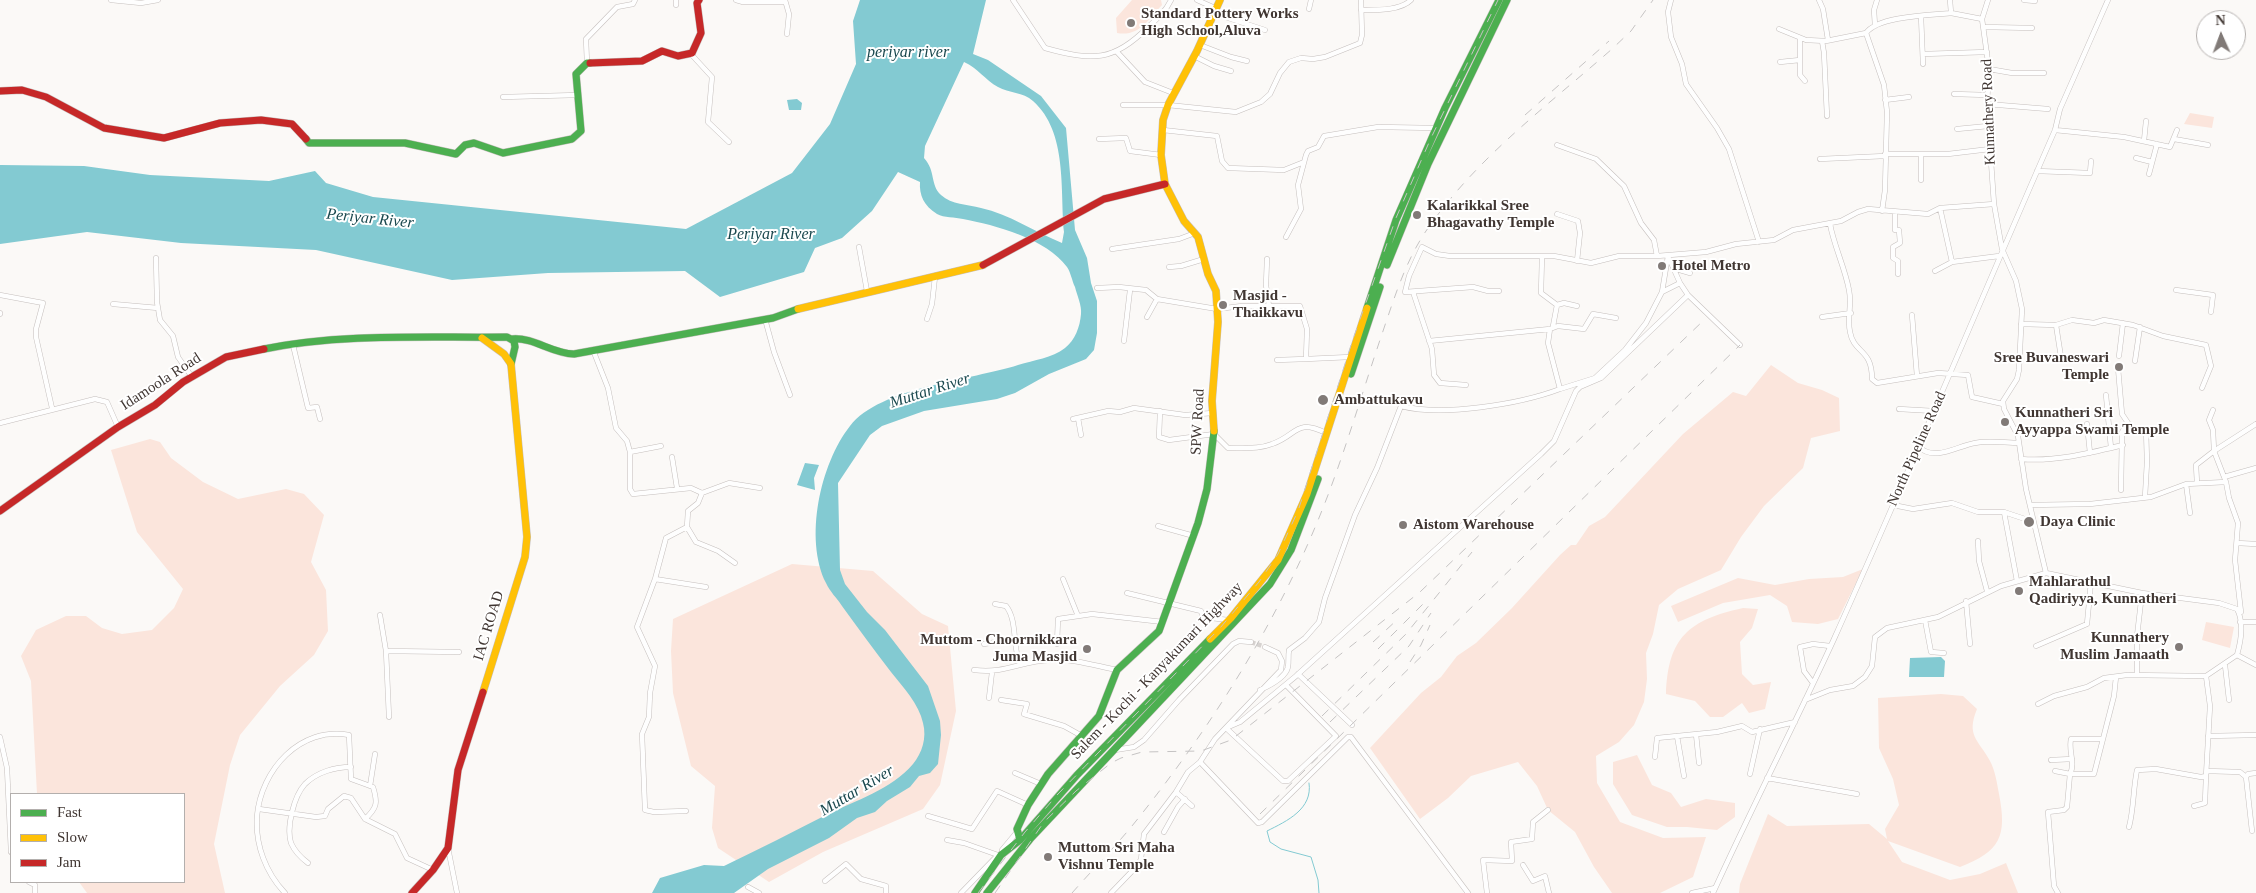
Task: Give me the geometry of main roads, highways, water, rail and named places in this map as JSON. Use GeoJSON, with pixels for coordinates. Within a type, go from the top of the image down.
{"type":"FeatureCollection","features":[{"type":"Feature","properties":{"kind":"main road"},"geometry":{"type":"LineString","coordinates":[[0,91],[22,90],[38,94],[94,121],[104,128],[161,138],[178,136],[193,129],[220,123],[261,120],[292,124],[309,143],[405,143],[456,154],[465,146],[474,143],[503,153],[572,140],[581,131],[576,74],[587,63],[642,61],[662,51],[678,56],[690,53],[701,33],[699,0]]}},
{"type":"Feature","properties":{"kind":"main road","name":"SPW Road"},"geometry":{"type":"LineString","coordinates":[[1020,840],[1017,832],[1022,815],[1040,784],[1099,716],[1117,670],[1159,631],[1194,536],[1207,489],[1214,434],[1216,290],[1198,237],[1184,221],[1165,184],[1161,154],[1163,120],[1172,93],[1200,45],[1220,0]]}},
{"type":"Feature","properties":{"kind":"main road","name":"Salem - Kochi - Kanyakumari Highway"},"geometry":{"type":"LineString","coordinates":[[975,893],[1001,856],[1020,840],[1104,748],[1229,620],[1278,560],[1307,494],[1393,228],[1435,128],[1499,0]]}},
{"type":"Feature","properties":{"kind":"main road","name":"Salem - Kochi - Kanyakumari Highway"},"geometry":{"type":"LineString","coordinates":[[987,893],[1031,838],[1255,602],[1282,568],[1310,504],[1404,216],[1438,139],[1508,0]]}},
{"type":"Feature","properties":{"kind":"main road"},"geometry":{"type":"LineString","coordinates":[[513,352],[502,352],[499,342],[503,338],[521,338],[566,354],[765,319],[867,291],[981,266],[1104,199],[1165,184]]}},
{"type":"Feature","properties":{"kind":"main road","name":"IAC ROAD"},"geometry":{"type":"LineString","coordinates":[[412,893],[433,870],[448,848],[452,830],[458,770],[525,557],[527,537],[526,504],[511,364],[502,352],[482,338]]}},
{"type":"Feature","properties":{"kind":"main road","name":"Idamoola Road"},"geometry":{"type":"LineString","coordinates":[[0,511],[118,427],[155,405],[192,377],[226,357],[293,345],[357,339],[503,338]]}},
{"type":"Feature","properties":{"kind":"main road"},"geometry":{"type":"LineString","coordinates":[[511,364],[515,345],[512,339]]}},
{"type":"Feature","properties":{"kind":"water","name":"Periyar River"},"geometry":{"type":"Polygon","coordinates":[[[860,0],[986,0],[973,54],[988,60],[1041,96],[1066,128],[1075,230],[1087,258],[1091,283],[1097,301],[1097,333],[1094,350],[1086,359],[1049,374],[1015,393],[997,399],[924,411],[882,426],[870,435],[838,483],[840,570],[845,584],[867,612],[885,630],[928,686],[940,721],[941,735],[938,764],[930,773],[919,776],[910,787],[887,801],[875,812],[857,818],[829,838],[768,869],[734,893],[652,893],[660,878],[704,865],[724,866],[828,814],[873,794],[894,781],[916,760],[923,745],[924,734],[923,723],[918,709],[829,589],[819,565],[816,545],[816,524],[818,502],[823,481],[830,460],[850,426],[864,413],[882,402],[928,387],[1043,358],[1065,348],[1072,341],[1076,333],[1081,311],[1075,287],[1067,267],[1058,257],[1034,241],[1005,229],[937,214],[923,200],[920,182],[898,172],[872,211],[842,238],[815,248],[804,272],[720,297],[685,271],[548,273],[452,280],[316,250],[181,243],[87,232],[0,244],[0,165],[84,166],[150,175],[269,181],[315,171],[326,183],[373,197],[686,229],[792,173],[830,124],[856,64],[853,21],[860,0]],[[964,62],[925,146],[924,158],[930,168],[935,187],[941,195],[950,201],[1002,214],[1062,243],[1064,232],[1062,181],[1057,145],[1052,129],[1044,114],[1033,101],[1025,96],[998,87],[964,62]]]}},
{"type":"Feature","properties":{"kind":"water"},"geometry":{"type":"Polygon","coordinates":[[[797,99],[802,103],[801,110],[789,110],[787,100],[797,99]]]}},
{"type":"Feature","properties":{"kind":"water"},"geometry":{"type":"Polygon","coordinates":[[[805,463],[819,465],[814,478],[815,490],[797,485],[805,463]]]}},
{"type":"Feature","properties":{"kind":"water"},"geometry":{"type":"Polygon","coordinates":[[[1941,657],[1945,661],[1944,677],[1909,677],[1910,658],[1941,657]]]}},
{"type":"Feature","properties":{"kind":"waterway"},"geometry":{"type":"LineString","coordinates":[[1309,783],[1309,792],[1303,807],[1283,823],[1267,831],[1270,842],[1281,849],[1311,857],[1318,880],[1319,893]]}},
{"type":"Feature","properties":{"kind":"tunnel"},"geometry":{"type":"LineString","coordinates":[[1251,642],[1265,647]]}},
{"type":"Feature","properties":{"kind":"railway"},"geometry":{"type":"LineString","coordinates":[[978,893],[1025,832],[1058,794],[1220,628],[1259,582],[1278,554],[1298,511],[1352,342],[1396,218],[1431,138],[1498,0]]}},
{"type":"Feature","properties":{"kind":"railway"},"geometry":{"type":"LineString","coordinates":[[1072,893],[1124,836],[1196,741],[1246,663],[1269,622],[1291,580],[1328,495],[1396,294],[1412,255],[1426,231],[1467,180],[1489,157],[1631,31],[1653,0]]}},
{"type":"Feature","properties":{"kind":"railway"},"geometry":{"type":"LineString","coordinates":[[1525,115],[1609,41]]}},
{"type":"Feature","properties":{"kind":"railway"},"geometry":{"type":"LineString","coordinates":[[995,893],[1044,822],[1076,791],[1111,763],[1142,752],[1201,751],[1231,740],[1420,592],[1704,320]]}},
{"type":"Feature","properties":{"kind":"railway"},"geometry":{"type":"LineString","coordinates":[[1260,814],[1740,345]]}},
{"type":"Feature","properties":{"kind":"railway"},"geometry":{"type":"LineString","coordinates":[[1322,716],[1406,634],[1472,552]]}},
{"type":"Feature","properties":{"kind":"railway"},"geometry":{"type":"LineString","coordinates":[[1378,649],[1426,601]]}},
{"type":"Feature","properties":{"kind":"railway"},"geometry":{"type":"LineString","coordinates":[[1330,722],[1409,646],[1431,613]]}},
{"type":"Feature","properties":{"kind":"railway"},"geometry":{"type":"LineString","coordinates":[[1373,642],[1398,619]]}},
{"type":"Feature","properties":{"kind":"railway"},"geometry":{"type":"LineString","coordinates":[[1410,662],[1421,645],[1430,625]]}},
{"type":"Feature","properties":{"kind":"place","name":"Standard Pottery Works High School,Aluva"},"geometry":{"type":"Point","coordinates":[1131,23]}},
{"type":"Feature","properties":{"kind":"place","name":"Kalarikkal Sree Bhagavathy Temple"},"geometry":{"type":"Point","coordinates":[1417,215]}},
{"type":"Feature","properties":{"kind":"place","name":"Hotel Metro"},"geometry":{"type":"Point","coordinates":[1662,266]}},
{"type":"Feature","properties":{"kind":"place","name":"Masjid - Thaikkavu"},"geometry":{"type":"Point","coordinates":[1223,305]}},
{"type":"Feature","properties":{"kind":"place","name":"Sree Buvaneswari Temple"},"geometry":{"type":"Point","coordinates":[2119,367]}},
{"type":"Feature","properties":{"kind":"place","name":"Ambattukavu"},"geometry":{"type":"Point","coordinates":[1323,400]}},
{"type":"Feature","properties":{"kind":"place","name":"Kunnatheri Sri Ayyappa Swami Temple"},"geometry":{"type":"Point","coordinates":[2005,422]}},
{"type":"Feature","properties":{"kind":"place","name":"Daya Clinic"},"geometry":{"type":"Point","coordinates":[2029,522]}},
{"type":"Feature","properties":{"kind":"place","name":"Aistom Warehouse"},"geometry":{"type":"Point","coordinates":[1403,525]}},
{"type":"Feature","properties":{"kind":"place","name":"Mahlarathul Qadiriyya, Kunnatheri"},"geometry":{"type":"Point","coordinates":[2019,591]}},
{"type":"Feature","properties":{"kind":"place","name":"Kunnathery Muslim Jamaath"},"geometry":{"type":"Point","coordinates":[2179,647]}},
{"type":"Feature","properties":{"kind":"place","name":"Muttom - Choornikkara Juma Masjid"},"geometry":{"type":"Point","coordinates":[1087,649]}},
{"type":"Feature","properties":{"kind":"place","name":"Muttom Sri Maha Vishnu Temple"},"geometry":{"type":"Point","coordinates":[1048,857]}},
{"type":"Feature","properties":{"kind":"water label","name":"periyar river"},"geometry":{"type":"Point","coordinates":[908,53]}},
{"type":"Feature","properties":{"kind":"water label","name":"Muttar River"},"geometry":{"type":"Point","coordinates":[930,391]}},
{"type":"Feature","properties":{"kind":"water label","name":"Muttar River"},"geometry":{"type":"Point","coordinates":[857,791]}}]}
